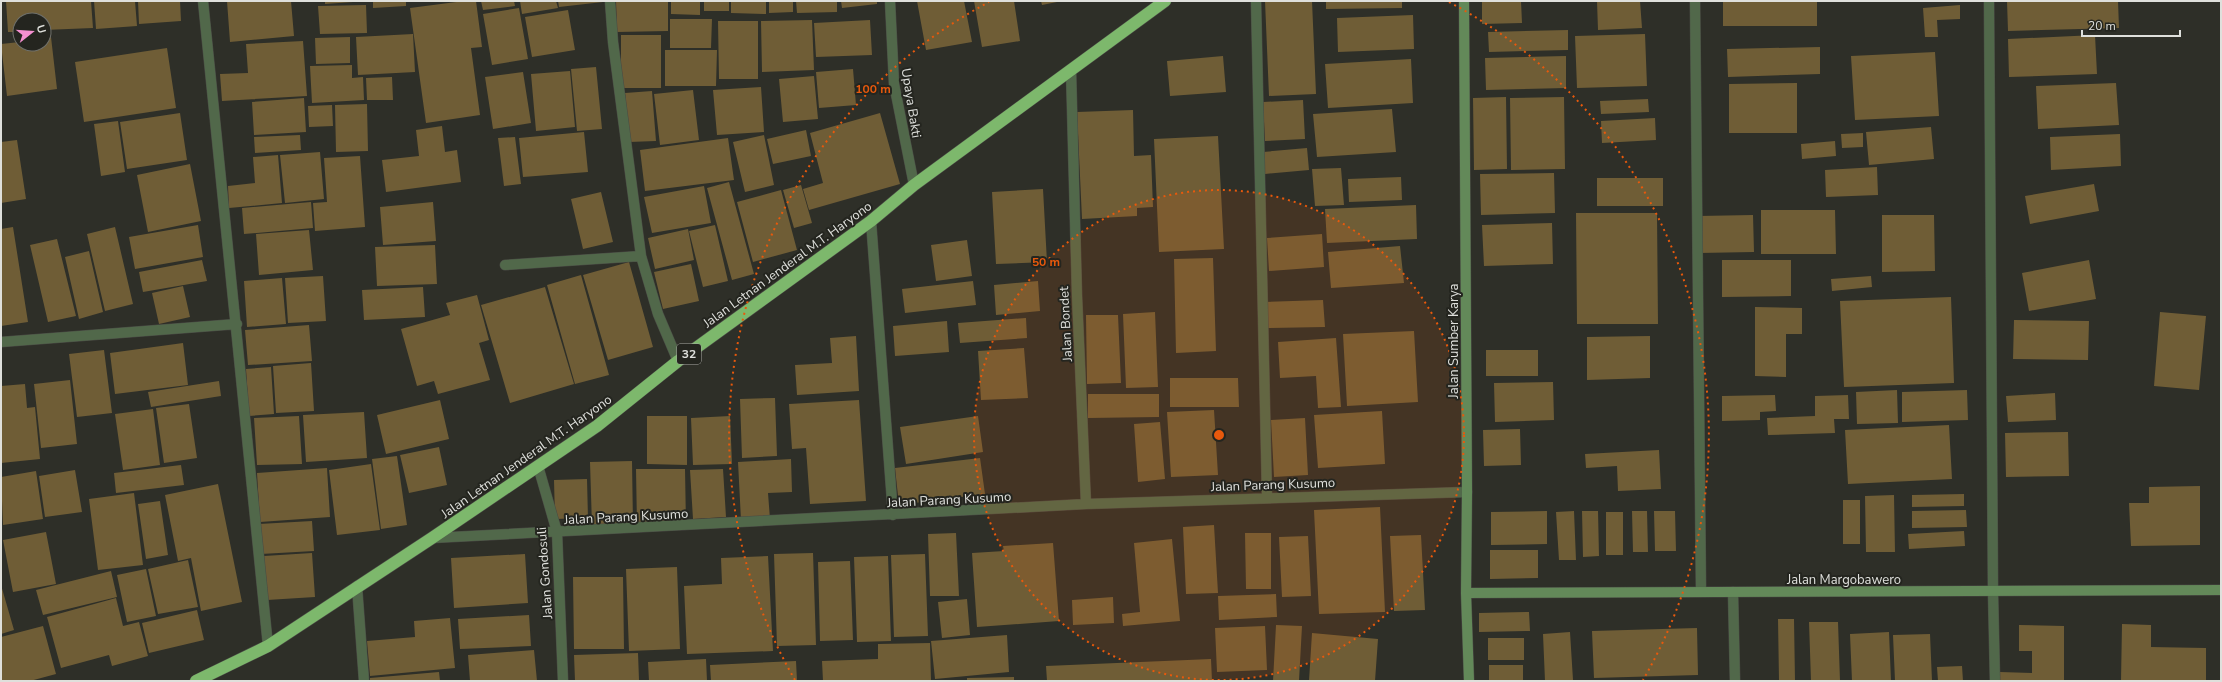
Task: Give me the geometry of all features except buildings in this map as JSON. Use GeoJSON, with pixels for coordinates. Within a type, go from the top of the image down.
{"type":"FeatureCollection","features":[{"type":"Feature","properties":{"kind":"highway","name":"Jalan Letnan Jenderal M.T. Haryono"},"geometry":{"type":"LineString","coordinates":[[196,681],[268,646],[432,538],[597,426],[678,362],[871,221],[914,185],[1165,1]]}},
{"type":"Feature","properties":{"kind":"street"},"geometry":{"type":"LineString","coordinates":[[203,1],[237,324],[268,646]]}},
{"type":"Feature","properties":{"kind":"street"},"geometry":{"type":"LineString","coordinates":[[610,1],[613,42],[641,256],[658,314],[678,362]]}},
{"type":"Feature","properties":{"kind":"street","name":"Upaya Bakti"},"geometry":{"type":"LineString","coordinates":[[890,1],[894,84],[914,185]]}},
{"type":"Feature","properties":{"kind":"street"},"geometry":{"type":"LineString","coordinates":[[1256,1],[1267,497]]}},
{"type":"Feature","properties":{"kind":"street","name":"Jalan Sumber Karya"},"geometry":{"type":"LineString","coordinates":[[1464,1],[1468,492],[1466,593],[1469,681]]}},
{"type":"Feature","properties":{"kind":"street"},"geometry":{"type":"LineString","coordinates":[[1695,1],[1701,591]]}},
{"type":"Feature","properties":{"kind":"street"},"geometry":{"type":"LineString","coordinates":[[1989,1],[1993,592],[1995,681]]}},
{"type":"Feature","properties":{"kind":"street","name":"Jalan Bondet"},"geometry":{"type":"LineString","coordinates":[[1071,70],[1077,296],[1086,504]]}},
{"type":"Feature","properties":{"kind":"street"},"geometry":{"type":"LineString","coordinates":[[871,221],[893,515]]}},
{"type":"Feature","properties":{"kind":"street"},"geometry":{"type":"LineString","coordinates":[[505,265],[641,256]]}},
{"type":"Feature","properties":{"kind":"street"},"geometry":{"type":"LineString","coordinates":[[1,342],[237,324]]}},
{"type":"Feature","properties":{"kind":"street","name":"Jalan Gondosuli"},"geometry":{"type":"LineString","coordinates":[[538,466],[557,532],[563,681]]}},
{"type":"Feature","properties":{"kind":"street","name":"Jalan Parang Kusumo"},"geometry":{"type":"LineString","coordinates":[[432,538],[1086,504],[1267,497],[1468,492]]}},
{"type":"Feature","properties":{"kind":"street"},"geometry":{"type":"LineString","coordinates":[[357,586],[364,681]]}},
{"type":"Feature","properties":{"kind":"street","name":"Jalan Margobawero"},"geometry":{"type":"LineString","coordinates":[[1466,593],[2221,590]]}},
{"type":"Feature","properties":{"kind":"street"},"geometry":{"type":"LineString","coordinates":[[1733,592],[1735,681]]}}]}
